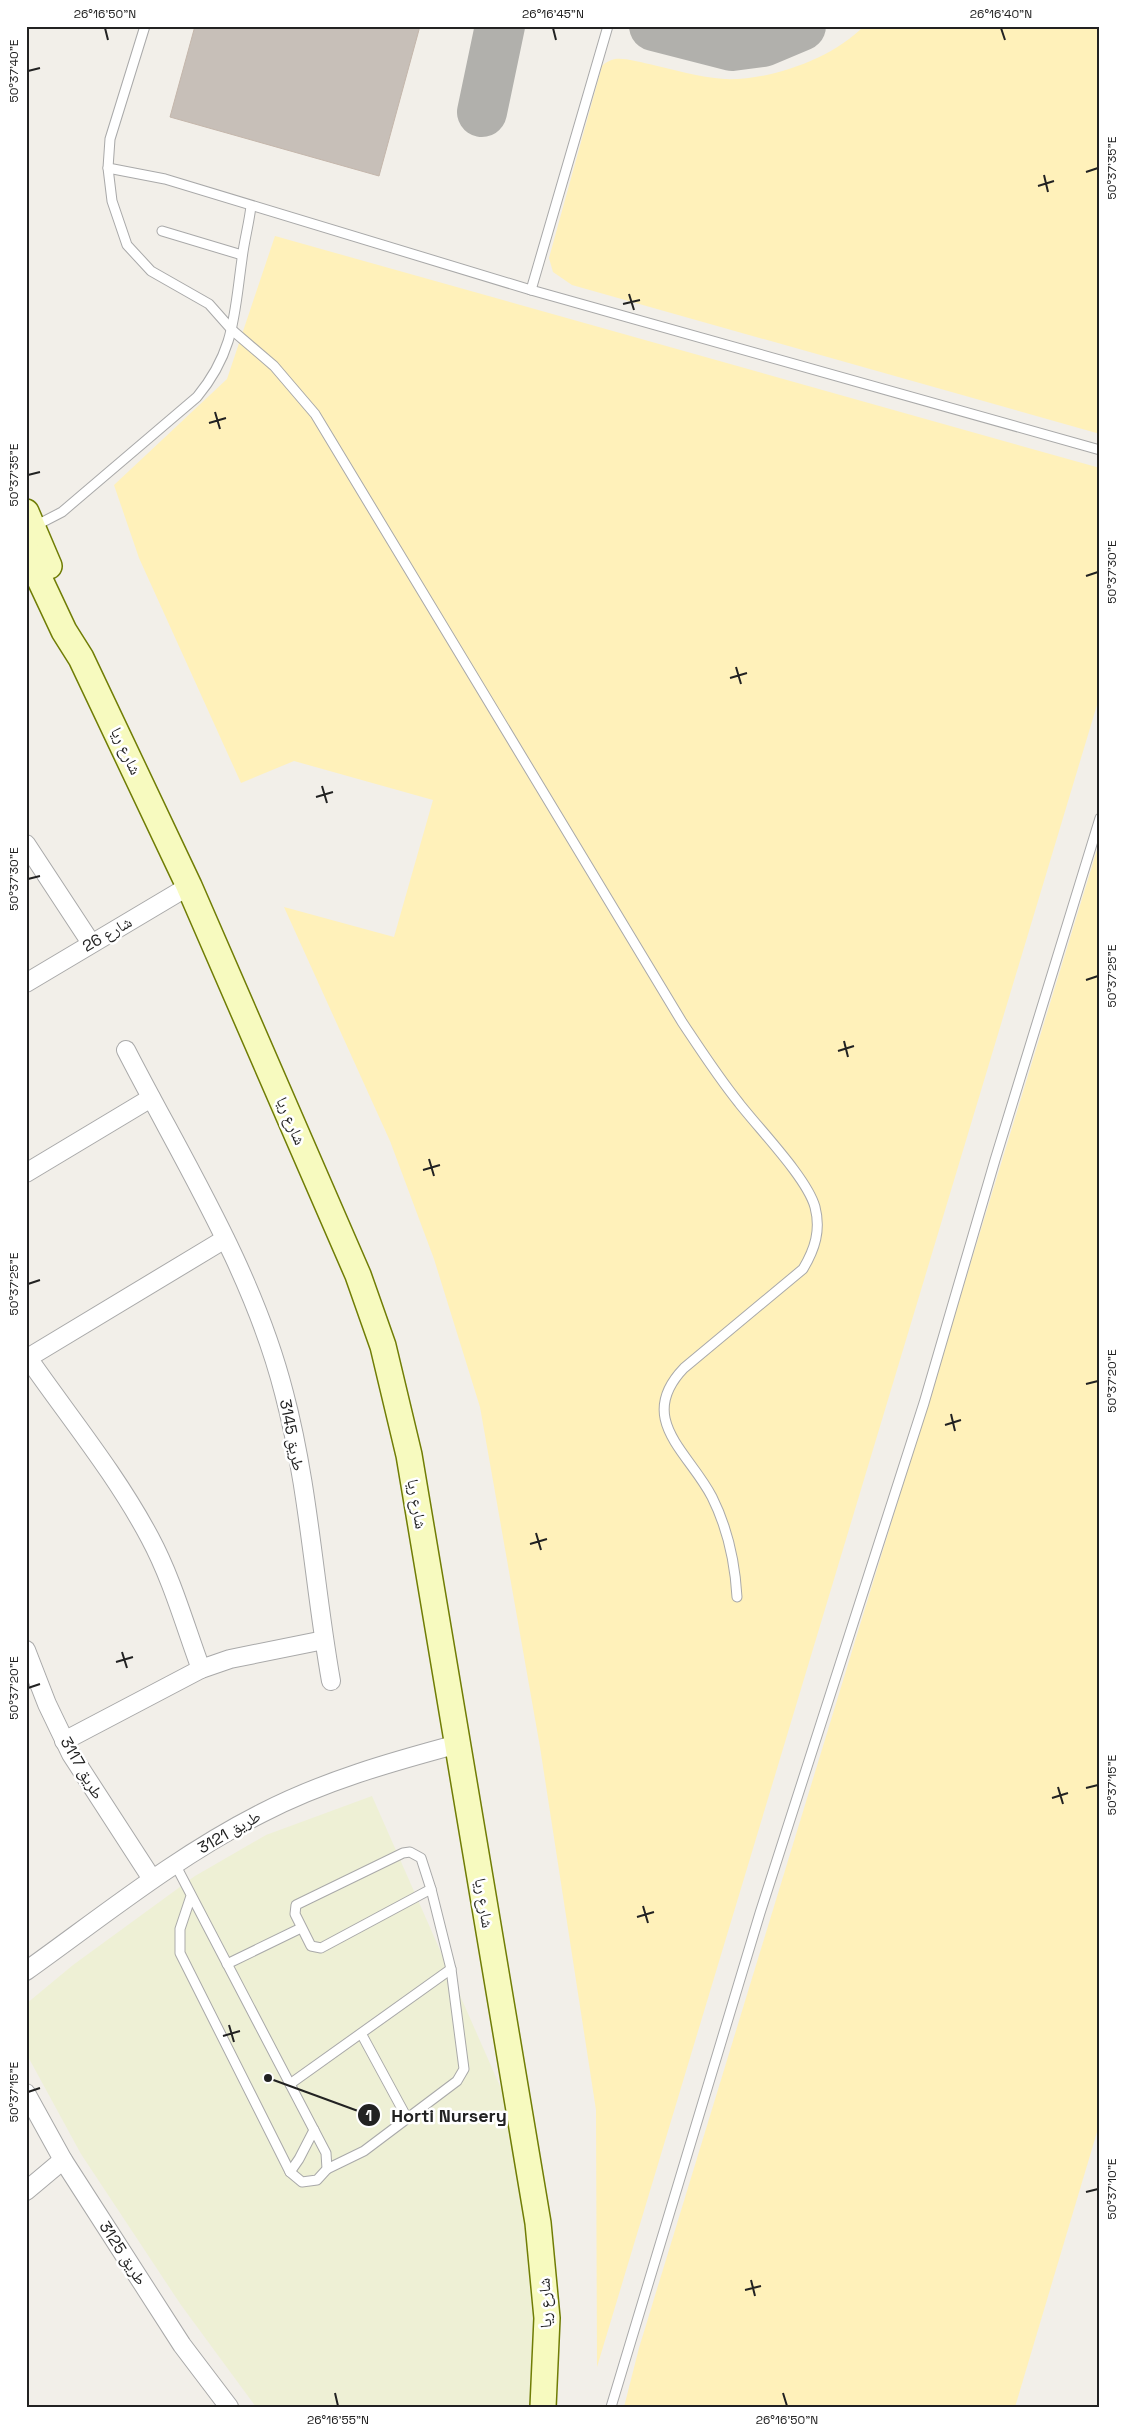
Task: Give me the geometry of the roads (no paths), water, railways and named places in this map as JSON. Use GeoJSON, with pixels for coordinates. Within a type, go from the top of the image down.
{"type":"FeatureCollection","features":[{"type":"Feature","properties":{"kind":"main road","name":"شارع ريا"},"geometry":{"type":"LineString","coordinates":[[28,530],[72,624],[81,658],[190,886],[358,1274],[382,1346],[408,1456],[538,2223],[547,2318],[543,2407]]}},
{"type":"Feature","properties":{"kind":"street"},"geometry":{"type":"LineString","coordinates":[[26,844],[91,943]]}},
{"type":"Feature","properties":{"kind":"street","name":"شارع 26"},"geometry":{"type":"LineString","coordinates":[[26,984],[91,943],[190,886]]}},
{"type":"Feature","properties":{"kind":"street","name":"طريق 3145"},"geometry":{"type":"LineString","coordinates":[[126,1050],[225,1239],[270,1346],[295,1438],[331,1681]]}},
{"type":"Feature","properties":{"kind":"street"},"geometry":{"type":"LineString","coordinates":[[26,1173],[151,1098]]}},
{"type":"Feature","properties":{"kind":"street"},"geometry":{"type":"LineString","coordinates":[[201,1670],[164,1568],[150,1538],[120,1490],[27,1359],[225,1239]]}},
{"type":"Feature","properties":{"kind":"street"},"geometry":{"type":"LineString","coordinates":[[64,1741],[201,1670],[230,1659],[324,1640]]}},
{"type":"Feature","properties":{"kind":"street","name":"طريق 3117"},"geometry":{"type":"LineString","coordinates":[[26,1650],[64,1741],[84,1776],[152,1879]]}},
{"type":"Feature","properties":{"kind":"street","name":"طريق 3121"},"geometry":{"type":"LineString","coordinates":[[26,1971],[152,1879],[261,1813],[318,1786],[378,1766],[458,1744]]}},
{"type":"Feature","properties":{"kind":"street","name":"طريق 3125"},"geometry":{"type":"LineString","coordinates":[[28,2098],[63,2160],[182,2345],[229,2407]]}},
{"type":"Feature","properties":{"kind":"street"},"geometry":{"type":"LineString","coordinates":[[26,2190],[63,2160]]}},
{"type":"Feature","properties":{"kind":"lane"},"geometry":{"type":"LineString","coordinates":[[145,26],[110,139],[108,168],[112,201],[127,245],[151,272],[209,304],[232,330],[274,366],[315,414],[682,1022],[737,1100],[810,1195],[817,1218],[817,1230],[812,1253],[803,1268],[684,1368],[675,1378],[664,1404],[664,1418],[668,1432],[674,1444],[699,1475],[722,1521],[735,1572],[737,1597]]}},
{"type":"Feature","properties":{"kind":"lane"},"geometry":{"type":"LineString","coordinates":[[531,290],[608,26]]}},
{"type":"Feature","properties":{"kind":"lane"},"geometry":{"type":"LineString","coordinates":[[108,168],[166,179],[531,290],[1100,450]]}},
{"type":"Feature","properties":{"kind":"lane"},"geometry":{"type":"LineString","coordinates":[[28,530],[62,512],[197,397],[214,377],[225,354],[232,330],[251,206]]}},
{"type":"Feature","properties":{"kind":"lane"},"geometry":{"type":"LineString","coordinates":[[162,231],[242,255]]}},
{"type":"Feature","properties":{"kind":"lane"},"geometry":{"type":"LineString","coordinates":[[611,2407],[760,1913],[924,1403],[995,1160],[1100,818]]}},
{"type":"Feature","properties":{"kind":"lane"},"geometry":{"type":"LineString","coordinates":[[191,1896],[180,1929],[180,1953],[290,2172],[295,2178],[309,2182],[317,2180],[327,2169],[364,2151],[457,2081],[464,2069],[452,1969],[431,1890],[421,1858],[410,1852],[404,1853],[296,1905],[295,1914],[308,1943],[318,1949],[431,1890]]}},
{"type":"Feature","properties":{"kind":"lane"},"geometry":{"type":"LineString","coordinates":[[175,1864],[326,2153],[327,2169]]}},
{"type":"Feature","properties":{"kind":"lane"},"geometry":{"type":"LineString","coordinates":[[227,1964],[301,1928]]}},
{"type":"Feature","properties":{"kind":"lane"},"geometry":{"type":"LineString","coordinates":[[290,2084],[362,2035],[452,1969]]}},
{"type":"Feature","properties":{"kind":"lane"},"geometry":{"type":"LineString","coordinates":[[362,2035],[407,2118]]}},
{"type":"Feature","properties":{"kind":"lane"},"geometry":{"type":"LineString","coordinates":[[290,2172],[314,2130]]}},
{"type":"Feature","properties":{"kind":"place","name":"Horti Nursery"},"geometry":{"type":"Point","coordinates":[268,2078]}}]}
